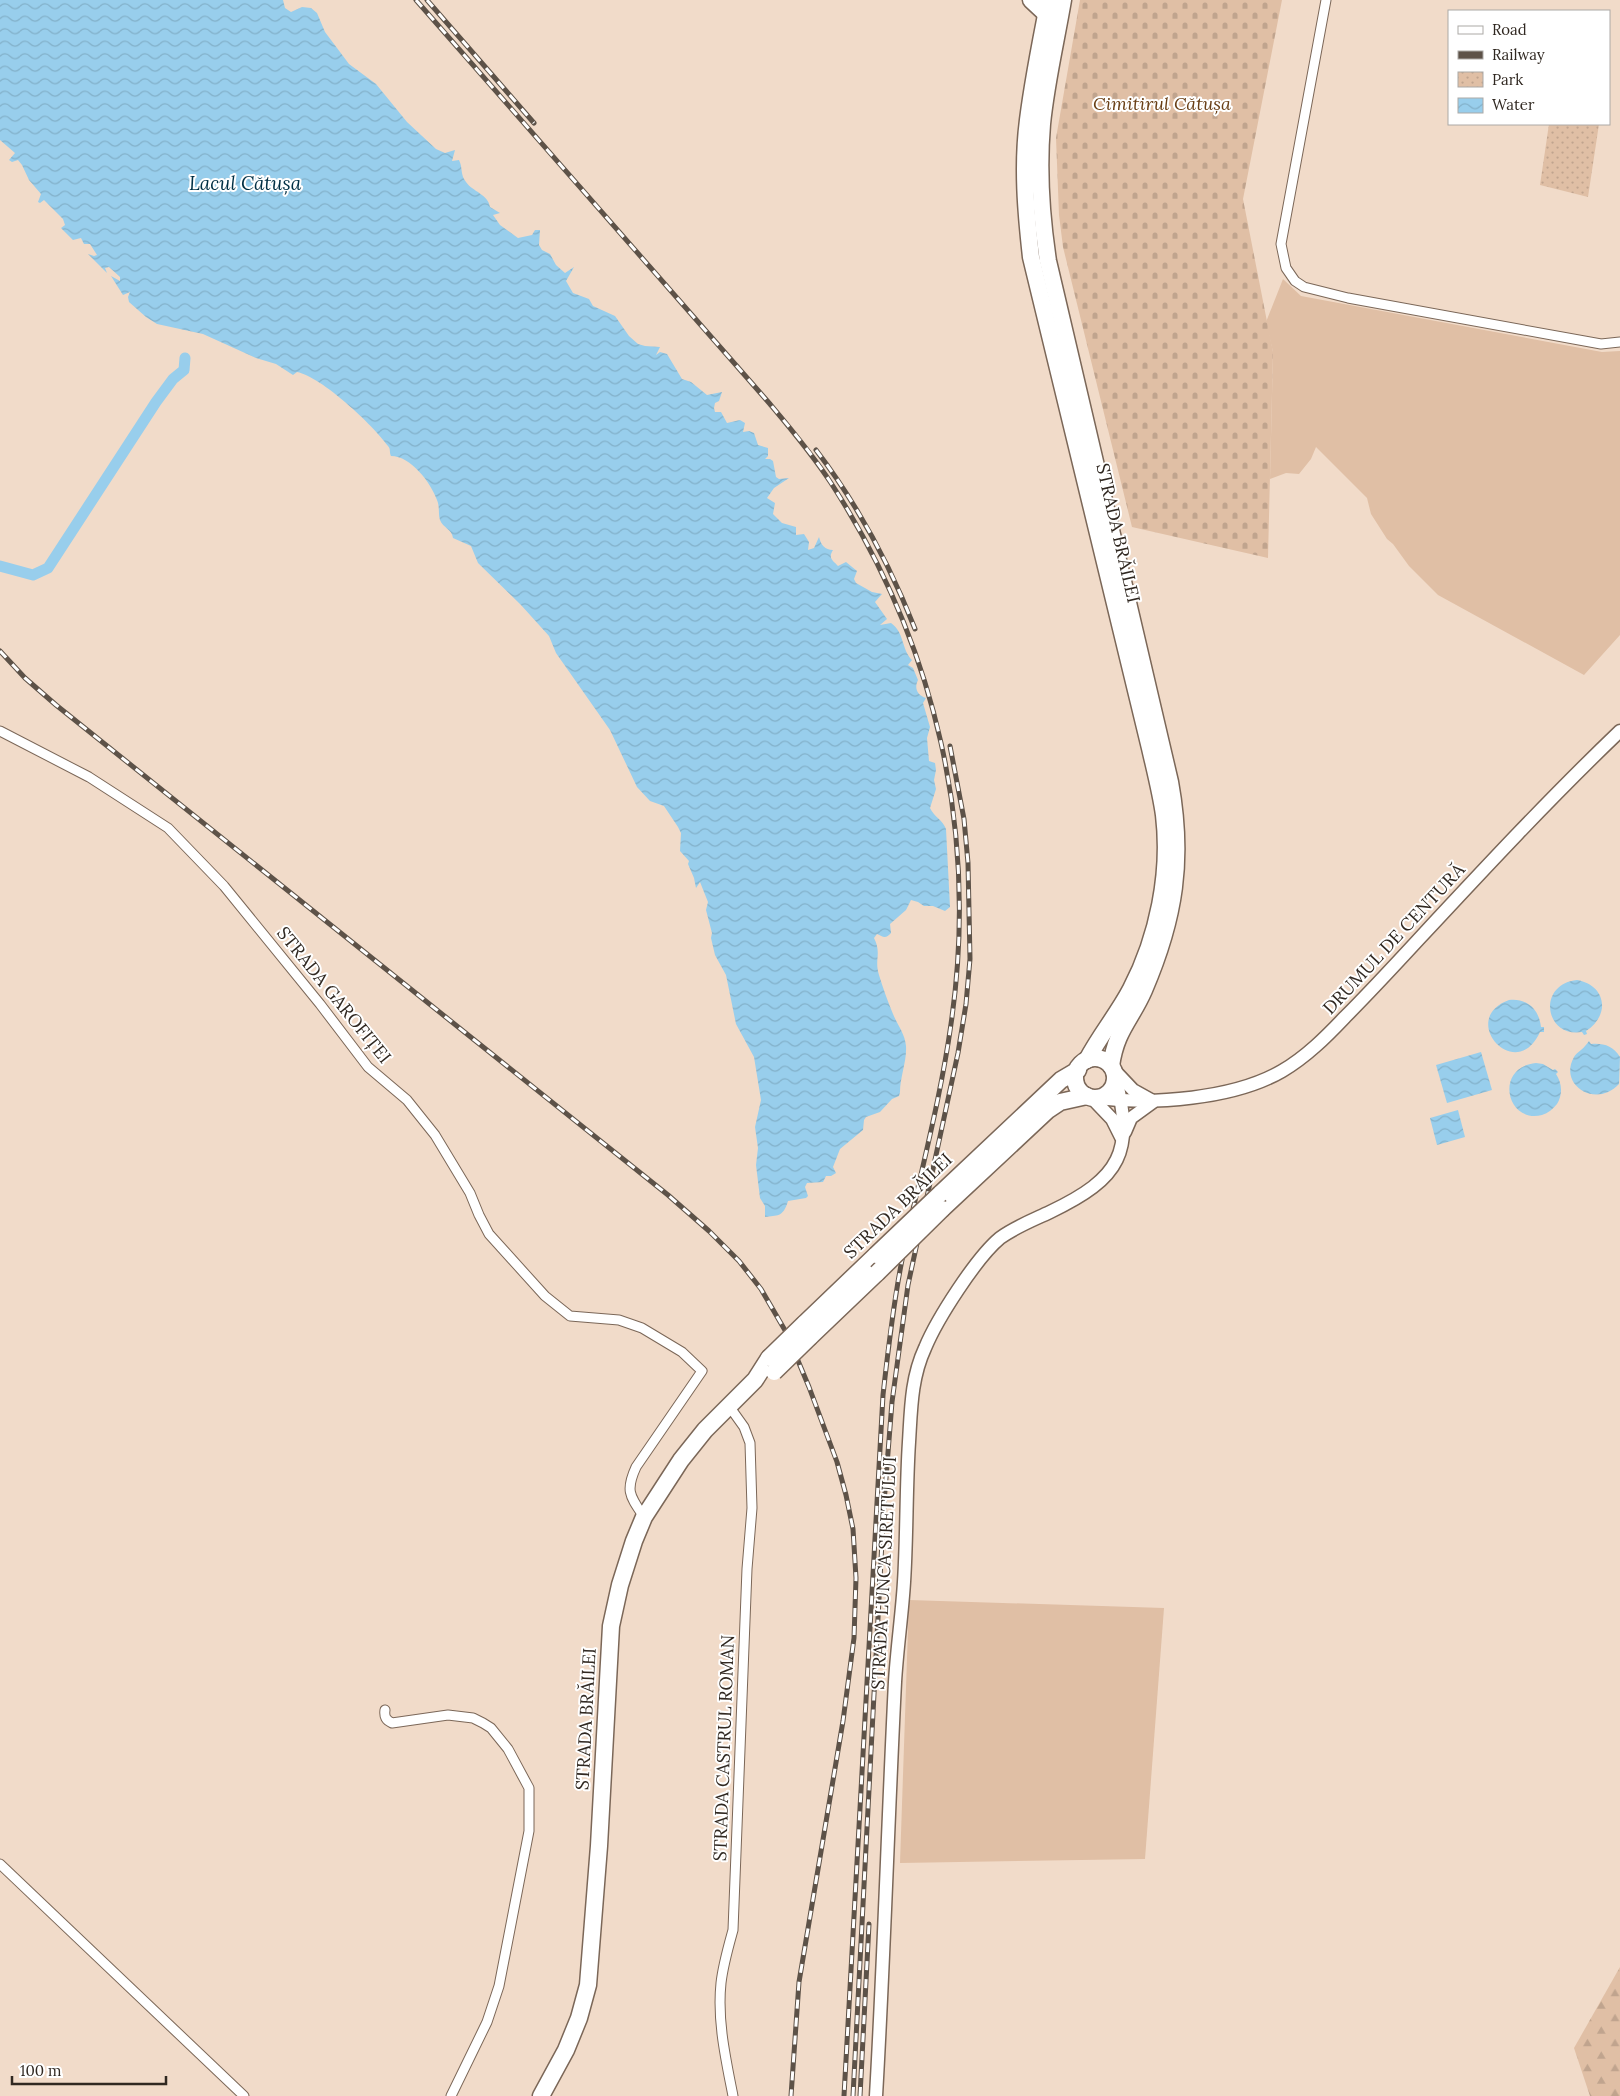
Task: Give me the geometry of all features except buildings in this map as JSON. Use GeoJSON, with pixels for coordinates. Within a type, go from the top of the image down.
{"type":"FeatureCollection","features":[{"type":"Feature","properties":{"kind":"highway"},"geometry":{"type":"LineString","coordinates":[[1031,0],[1047,7]]}},
{"type":"Feature","properties":{"kind":"highway","name":"STRADA BRĂILEI"},"geometry":{"type":"LineString","coordinates":[[1064,0],[1042,123],[1041,213],[1048,261],[1170,782],[1176,814],[1178,851],[1175,889],[1167,925],[1156,962],[1142,994],[1116,1039],[1113,1070]]}},
{"type":"Feature","properties":{"kind":"highway","name":"STRADA BRĂILEI"},"geometry":{"type":"LineString","coordinates":[[541,2096],[566,2050],[579,2018],[588,1985],[597,1874],[611,1626],[620,1585],[644,1517],[681,1460],[705,1430],[807,1331],[876,1273],[941,1202],[1061,1080],[1082,1065],[1132,989],[1145,958],[1156,922],[1163,887],[1166,850],[1164,816],[1148,741],[1031,257],[1026,215],[1025,169],[1028,121],[1047,7]]}},
{"type":"Feature","properties":{"kind":"highway"},"geometry":{"type":"LineString","coordinates":[[1098,1058],[1113,1070],[1115,1082],[1109,1092],[1092,1097],[1078,1088],[1076,1076],[1082,1065],[1098,1058]]}},
{"type":"Feature","properties":{"kind":"highway","name":"STRADA BRĂILEI"},"geometry":{"type":"LineString","coordinates":[[807,1331],[876,1255],[1048,1110],[1060,1102],[1092,1097]]}},
{"type":"Feature","properties":{"kind":"street"},"geometry":{"type":"LineString","coordinates":[[1326,0],[1281,244],[1286,268],[1295,281],[1304,288],[1348,298],[1601,344],[1620,342]]}},
{"type":"Feature","properties":{"kind":"street","name":"STRADA GAROFIȚEI"},"geometry":{"type":"LineString","coordinates":[[0,731],[89,777],[127,800],[168,828],[206,867],[236,901],[368,1067],[407,1100],[435,1135],[470,1193],[479,1215],[490,1234],[545,1296],[570,1316],[619,1320],[642,1328],[682,1352],[702,1371],[636,1466],[630,1480],[629,1494],[644,1517]]}},
{"type":"Feature","properties":{"kind":"street","name":"DRUMUL DE CENTURĂ"},"geometry":{"type":"LineString","coordinates":[[1092,1097],[1122,1101],[1153,1102],[1206,1095],[1252,1084],[1282,1071],[1297,1061],[1324,1039],[1535,816],[1620,731]]}},
{"type":"Feature","properties":{"kind":"street","name":"STRADA LUNCA SIRETULUI"},"geometry":{"type":"LineString","coordinates":[[876,2096],[895,1678],[904,1583],[910,1420],[917,1369],[938,1323],[989,1250],[1007,1234],[1091,1190],[1115,1165],[1123,1144],[1122,1101],[1113,1070]]}},
{"type":"Feature","properties":{"kind":"street"},"geometry":{"type":"LineString","coordinates":[[1113,1070],[1133,1090],[1153,1102],[1132,1118],[1125,1131],[1123,1144]]}},
{"type":"Feature","properties":{"kind":"street"},"geometry":{"type":"LineString","coordinates":[[1092,1097],[1117,1126],[1123,1144]]}},
{"type":"Feature","properties":{"kind":"street","name":"STRADA CASTRUL ROMAN"},"geometry":{"type":"LineString","coordinates":[[729,1406],[744,1427],[750,1443],[752,1508],[747,1569],[732,1930],[723,1968],[720,2001],[728,2070],[734,2096]]}},
{"type":"Feature","properties":{"kind":"street"},"geometry":{"type":"LineString","coordinates":[[386,1710],[384,1716],[392,1723],[448,1716],[473,1718],[483,1723],[496,1733],[508,1749],[528,1788],[529,1831],[499,1986],[487,2022],[451,2096]]}},
{"type":"Feature","properties":{"kind":"street"},"geometry":{"type":"LineString","coordinates":[[0,1864],[244,2096]]}},
{"type":"Feature","properties":{"kind":"green space","name":"Cimitirul Cătușa"},"geometry":{"type":"Polygon","coordinates":[[[1080,0],[1282,0],[1243,199],[1273,352],[1268,558],[1132,527],[1063,247],[1059,215],[1056,138],[1080,0]]]}},
{"type":"Feature","properties":{"kind":"green space"},"geometry":{"type":"Polygon","coordinates":[[[1549,125],[1599,125],[1588,197],[1540,185],[1549,125]]]}},
{"type":"Feature","properties":{"kind":"green space"},"geometry":{"type":"Polygon","coordinates":[[[1283,279],[1301,296],[1602,352],[1620,351],[1620,635],[1584,675],[1438,595],[1409,566],[1387,539],[1371,514],[1367,498],[1316,447],[1311,459],[1299,474],[1286,473],[1270,479],[1273,352],[1266,322],[1283,279]]]}},
{"type":"Feature","properties":{"kind":"green space"},"geometry":{"type":"Polygon","coordinates":[[[909,1600],[1164,1608],[1145,1859],[900,1863],[909,1600]]]}},
{"type":"Feature","properties":{"kind":"green space"},"geometry":{"type":"Polygon","coordinates":[[[1620,1967],[1620,2096],[1590,2096],[1574,2048],[1620,1967]]]}},
{"type":"Feature","properties":{"kind":"water","name":"Lacul Cătușa"},"geometry":{"type":"Polygon","coordinates":[[[0,0],[283,0],[285,8],[291,12],[302,7],[311,8],[317,13],[325,32],[349,64],[376,84],[407,122],[436,149],[445,153],[455,150],[452,161],[459,160],[466,182],[486,199],[490,207],[500,213],[493,215],[500,225],[518,238],[532,235],[535,230],[540,230],[539,245],[542,250],[550,254],[556,265],[565,273],[574,267],[566,281],[573,293],[589,299],[593,306],[615,316],[629,336],[638,344],[660,347],[656,355],[660,352],[667,354],[682,379],[691,382],[707,395],[722,392],[719,401],[715,403],[715,412],[721,412],[727,423],[740,420],[745,423],[743,432],[749,431],[754,433],[758,445],[768,448],[768,456],[765,459],[773,461],[776,477],[779,479],[789,478],[774,488],[767,498],[775,503],[773,514],[782,523],[796,527],[796,535],[804,534],[809,542],[808,550],[814,548],[819,537],[824,546],[833,550],[831,557],[838,566],[846,562],[857,571],[854,579],[856,583],[872,592],[882,594],[875,602],[887,619],[880,625],[891,623],[899,631],[906,651],[912,660],[908,665],[913,668],[918,680],[917,691],[926,698],[923,703],[930,727],[927,738],[929,761],[935,763],[936,770],[934,780],[936,789],[930,808],[946,829],[950,907],[945,911],[933,906],[924,906],[911,900],[906,910],[890,924],[891,933],[884,937],[877,934],[874,938],[878,953],[877,965],[879,975],[906,1046],[899,1096],[892,1099],[880,1112],[866,1117],[863,1130],[840,1149],[833,1167],[836,1173],[826,1176],[823,1182],[807,1183],[805,1187],[808,1196],[806,1198],[788,1201],[782,1213],[776,1216],[765,1217],[765,1206],[760,1198],[756,1165],[758,1148],[755,1127],[761,1100],[754,1057],[736,1024],[726,975],[715,955],[706,910],[708,902],[700,882],[696,888],[688,864],[689,861],[680,851],[681,833],[664,806],[650,801],[637,787],[610,730],[556,653],[549,636],[521,605],[478,563],[471,546],[453,538],[451,533],[441,523],[438,503],[434,493],[413,465],[406,460],[391,456],[389,447],[371,426],[320,383],[297,372],[293,375],[276,364],[256,358],[203,334],[157,324],[146,317],[129,302],[130,292],[123,295],[111,276],[120,281],[120,277],[109,267],[105,268],[107,273],[88,254],[97,255],[90,244],[84,244],[81,238],[73,240],[61,228],[65,225],[63,219],[44,200],[40,203],[38,202],[41,194],[29,180],[18,160],[12,162],[9,160],[15,153],[0,140],[0,0]]]}},
{"type":"Feature","properties":{"kind":"water"},"geometry":{"type":"Polygon","coordinates":[[[1577,980],[1587,983],[1594,988],[1602,1001],[1599,1017],[1586,1031],[1587,1034],[1584,1035],[1582,1032],[1569,1032],[1560,1027],[1553,1019],[1550,1010],[1551,1000],[1556,991],[1564,984],[1577,980]]]}},
{"type":"Feature","properties":{"kind":"water"},"geometry":{"type":"Polygon","coordinates":[[[1509,1000],[1521,1001],[1531,1006],[1538,1015],[1541,1027],[1544,1027],[1544,1032],[1540,1032],[1530,1047],[1518,1052],[1506,1050],[1496,1043],[1490,1032],[1489,1020],[1494,1009],[1509,1000]]]}},
{"type":"Feature","properties":{"kind":"water"},"geometry":{"type":"Polygon","coordinates":[[[1589,1041],[1591,1044],[1608,1046],[1620,1057],[1619,1084],[1610,1091],[1590,1094],[1575,1084],[1571,1077],[1570,1067],[1574,1057],[1589,1041]]]}},
{"type":"Feature","properties":{"kind":"water"},"geometry":{"type":"Polygon","coordinates":[[[1481,1052],[1492,1090],[1447,1103],[1436,1065],[1481,1052]]]}},
{"type":"Feature","properties":{"kind":"water"},"geometry":{"type":"Polygon","coordinates":[[[1536,1063],[1543,1064],[1558,1072],[1556,1074],[1560,1081],[1561,1092],[1557,1104],[1550,1111],[1542,1115],[1530,1116],[1520,1111],[1513,1104],[1510,1084],[1514,1074],[1523,1067],[1536,1063]]]}},
{"type":"Feature","properties":{"kind":"water"},"geometry":{"type":"Polygon","coordinates":[[[1458,1110],[1465,1137],[1437,1145],[1430,1118],[1458,1110]]]}},
{"type":"Feature","properties":{"kind":"waterway"},"geometry":{"type":"LineString","coordinates":[[0,566],[33,575],[48,568],[156,402],[173,379],[184,370],[185,358]]}},
{"type":"Feature","properties":{"kind":"railway"},"geometry":{"type":"LineString","coordinates":[[416,0],[770,404],[802,442],[824,473],[867,545],[898,609],[922,675],[941,742],[953,811],[959,881],[958,952],[946,1054],[899,1277],[883,1395],[844,2096]]}},
{"type":"Feature","properties":{"kind":"railway"},"geometry":{"type":"LineString","coordinates":[[427,0],[534,123]]}},
{"type":"Feature","properties":{"kind":"railway"},"geometry":{"type":"LineString","coordinates":[[816,450],[846,492],[872,536],[895,582],[915,629]]}},
{"type":"Feature","properties":{"kind":"railway"},"geometry":{"type":"LineString","coordinates":[[0,651],[25,678],[56,705],[668,1195],[709,1231],[739,1261],[761,1289],[786,1332],[837,1462],[853,1529],[856,1578],[854,1638],[843,1721],[799,1982],[791,2096]]}},
{"type":"Feature","properties":{"kind":"railway"},"geometry":{"type":"LineString","coordinates":[[853,2096],[884,1503],[892,1402],[908,1285],[958,1053],[966,1004],[970,959],[968,863],[964,819],[950,746]]}},
{"type":"Feature","properties":{"kind":"railway"},"geometry":{"type":"LineString","coordinates":[[860,2096],[869,1924]]}}]}
